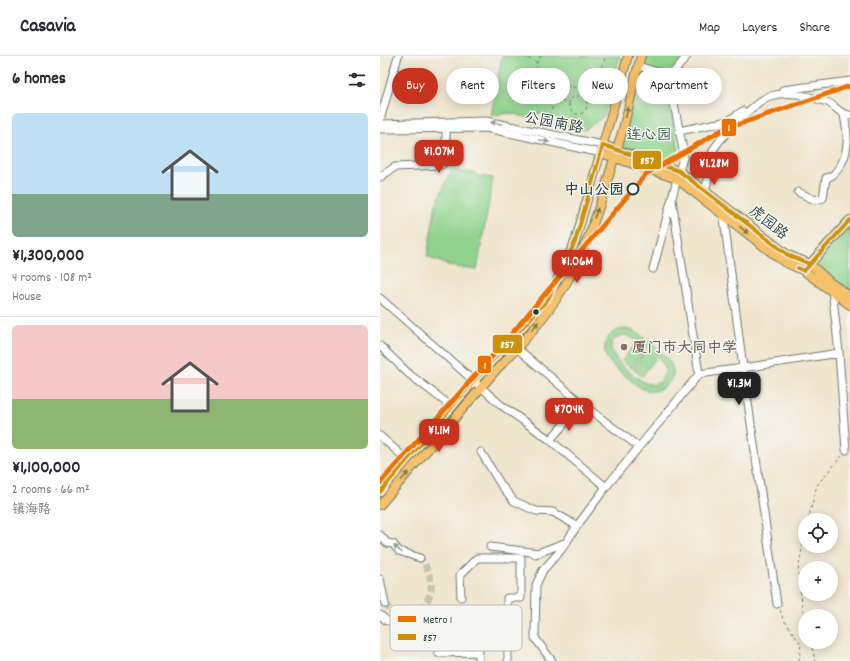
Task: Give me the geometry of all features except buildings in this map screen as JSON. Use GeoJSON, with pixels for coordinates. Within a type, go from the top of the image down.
{"type":"FeatureCollection","features":[{"type":"Feature","properties":{"kind":"main road"},"geometry":{"type":"LineString","coordinates":[[380,492],[474,381],[548,299],[575,242],[628,56]]}},
{"type":"Feature","properties":{"kind":"main road"},"geometry":{"type":"LineString","coordinates":[[380,505],[482,387],[518,349],[560,294],[578,262],[598,208],[621,136],[641,56]]}},
{"type":"Feature","properties":{"kind":"main road","name":"虎园路"},"geometry":{"type":"LineString","coordinates":[[602,149],[678,175],[705,191],[788,255],[810,264],[831,283],[850,296]]}},
{"type":"Feature","properties":{"kind":"main road","name":"虎园路"},"geometry":{"type":"LineString","coordinates":[[678,175],[723,214],[784,262],[804,271],[850,305]]}},
{"type":"Feature","properties":{"kind":"main road"},"geometry":{"type":"LineString","coordinates":[[804,271],[850,220]]}},
{"type":"Feature","properties":{"kind":"street"},"geometry":{"type":"LineString","coordinates":[[380,120],[398,56]]}},
{"type":"Feature","properties":{"kind":"street"},"geometry":{"type":"LineString","coordinates":[[677,68],[687,56]]}},
{"type":"Feature","properties":{"kind":"street"},"geometry":{"type":"LineString","coordinates":[[638,66],[644,68]]}},
{"type":"Feature","properties":{"kind":"street"},"geometry":{"type":"LineString","coordinates":[[679,132],[728,122],[763,95],[773,91],[850,81]]}},
{"type":"Feature","properties":{"kind":"street"},"geometry":{"type":"LineString","coordinates":[[705,191],[709,183],[708,167],[712,152],[722,136],[768,96],[789,94],[805,95],[828,103],[847,115],[849,139],[846,161],[832,177],[826,178],[823,198],[814,200],[798,192]]}},
{"type":"Feature","properties":{"kind":"street"},"geometry":{"type":"LineString","coordinates":[[653,269],[684,155],[674,104]]}},
{"type":"Feature","properties":{"kind":"street","name":"公园南路"},"geometry":{"type":"LineString","coordinates":[[380,124],[486,121],[543,133],[602,149]]}},
{"type":"Feature","properties":{"kind":"street","name":"公园南路"},"geometry":{"type":"LineString","coordinates":[[380,129],[486,128],[602,149]]}},
{"type":"Feature","properties":{"kind":"street"},"geometry":{"type":"LineString","coordinates":[[380,177],[395,167],[441,165],[446,161],[446,129]]}},
{"type":"Feature","properties":{"kind":"street"},"geometry":{"type":"LineString","coordinates":[[672,200],[699,374]]}},
{"type":"Feature","properties":{"kind":"street"},"geometry":{"type":"LineString","coordinates":[[722,203],[743,368],[777,604]]}},
{"type":"Feature","properties":{"kind":"street"},"geometry":{"type":"LineString","coordinates":[[831,283],[839,353],[846,450]]}},
{"type":"Feature","properties":{"kind":"street"},"geometry":{"type":"LineString","coordinates":[[380,298],[482,387],[500,405],[550,440],[606,487]]}},
{"type":"Feature","properties":{"kind":"street"},"geometry":{"type":"LineString","coordinates":[[380,346],[409,374],[452,407]]}},
{"type":"Feature","properties":{"kind":"street"},"geometry":{"type":"LineString","coordinates":[[518,349],[582,404],[639,447]]}},
{"type":"Feature","properties":{"kind":"street"},"geometry":{"type":"LineString","coordinates":[[552,661],[535,638],[536,585],[543,570],[567,542],[606,487],[699,374],[839,353]]}},
{"type":"Feature","properties":{"kind":"street"},"geometry":{"type":"LineString","coordinates":[[550,440],[582,404]]}},
{"type":"Feature","properties":{"kind":"street"},"geometry":{"type":"LineString","coordinates":[[380,436],[407,460]]}},
{"type":"Feature","properties":{"kind":"street"},"geometry":{"type":"LineString","coordinates":[[481,452],[501,485],[514,501],[536,511],[553,512],[577,526]]}},
{"type":"Feature","properties":{"kind":"street"},"geometry":{"type":"LineString","coordinates":[[380,535],[387,543],[393,544],[399,551],[420,558]]}},
{"type":"Feature","properties":{"kind":"street"},"geometry":{"type":"LineString","coordinates":[[460,597],[460,575],[477,558],[521,558],[567,542]]}},
{"type":"Feature","properties":{"kind":"street"},"geometry":{"type":"LineString","coordinates":[[490,547],[539,553]]}},
{"type":"Feature","properties":{"kind":"street"},"geometry":{"type":"LineString","coordinates":[[508,605],[508,598],[521,598],[521,558]]}},
{"type":"Feature","properties":{"kind":"street"},"geometry":{"type":"LineString","coordinates":[[380,579],[385,604]]}},
{"type":"Feature","properties":{"kind":"street"},"geometry":{"type":"LineString","coordinates":[[380,615],[387,621]]}},
{"type":"Feature","properties":{"kind":"street"},"geometry":{"type":"LineString","coordinates":[[438,653],[479,652],[479,661]]}},
{"type":"Feature","properties":{"kind":"path"},"geometry":{"type":"LineString","coordinates":[[523,56],[537,62]]}},
{"type":"Feature","properties":{"kind":"path"},"geometry":{"type":"LineString","coordinates":[[537,68],[537,62],[541,56]]}},
{"type":"Feature","properties":{"kind":"path"},"geometry":{"type":"LineString","coordinates":[[570,86],[589,89],[595,83],[606,56]]}},
{"type":"Feature","properties":{"kind":"path"},"geometry":{"type":"LineString","coordinates":[[577,97],[582,97],[586,102],[587,108],[584,112],[576,114],[570,108],[570,102],[577,97]]}},
{"type":"Feature","properties":{"kind":"path"},"geometry":{"type":"LineString","coordinates":[[543,133],[553,104]]}},
{"type":"Feature","properties":{"kind":"path"},"geometry":{"type":"LineString","coordinates":[[810,513],[817,485],[846,450]]}},
{"type":"Feature","properties":{"kind":"path"},"geometry":{"type":"LineString","coordinates":[[801,553],[798,572],[803,609]]}},
{"type":"Feature","properties":{"kind":"path"},"geometry":{"type":"LineString","coordinates":[[777,604],[783,619],[801,644],[799,661]]}},
{"type":"Feature","properties":{"kind":"path"},"geometry":{"type":"LineString","coordinates":[[812,649],[815,661]]}},
{"type":"Feature","properties":{"kind":"green space"},"geometry":{"type":"Polygon","coordinates":[[[502,56],[620,56],[617,68],[578,68],[578,104],[607,104],[604,116],[585,130],[561,125],[562,119],[538,113],[535,119],[509,113],[491,116],[493,104],[499,104],[499,72],[502,56]]]}},
{"type":"Feature","properties":{"kind":"green space","name":"连心园"},"geometry":{"type":"Polygon","coordinates":[[[646,56],[684,56],[673,68],[640,68],[646,56]]]}},
{"type":"Feature","properties":{"kind":"green space","name":"连心园"},"geometry":{"type":"Polygon","coordinates":[[[636,82],[636,104],[669,104],[679,151],[671,169],[626,154],[621,134],[636,82]]]}},
{"type":"Feature","properties":{"kind":"green space"},"geometry":{"type":"Polygon","coordinates":[[[451,171],[475,173],[478,176],[493,178],[477,270],[451,266],[427,257],[436,204],[451,171]]]}},
{"type":"Feature","properties":{"kind":"green space"},"geometry":{"type":"Polygon","coordinates":[[[850,226],[850,291],[812,267],[850,226]]]}},
{"type":"Feature","properties":{"kind":"green space"},"geometry":{"type":"Polygon","coordinates":[[[626,329],[639,334],[661,352],[670,362],[673,374],[671,380],[665,386],[652,391],[642,389],[617,370],[609,361],[605,350],[605,344],[608,338],[618,330],[626,329]],[[624,335],[614,339],[611,346],[618,361],[635,376],[649,384],[660,382],[666,371],[661,361],[649,349],[629,336],[624,335]]]}},
{"type":"Feature","properties":{"kind":"green space"},"geometry":{"type":"Polygon","coordinates":[[[636,343],[645,350],[631,368],[622,361],[636,343]]]}},
{"type":"Feature","properties":{"kind":"green space"},"geometry":{"type":"Polygon","coordinates":[[[646,351],[656,358],[642,376],[633,369],[646,351]]]}},
{"type":"Feature","properties":{"kind":"tunnel"},"geometry":{"type":"LineString","coordinates":[[420,558],[427,569],[431,580],[430,593],[424,605]]}},
{"type":"Feature","properties":{"kind":"tunnel"},"geometry":{"type":"LineString","coordinates":[[385,604],[390,610]]}},
{"type":"Feature","properties":{"kind":"metro line","name":"1"},"geometry":{"type":"LineString","coordinates":[[380,483],[503,344],[646,174],[722,130],[850,86]]}},
{"type":"Feature","properties":{"kind":"transit line","name":"857"},"geometry":{"type":"LineString","coordinates":[[380,492],[474,381],[548,299],[575,242],[603,145],[679,171],[788,255],[810,264]]}},
{"type":"Feature","properties":{"kind":"transit line","name":"857"},"geometry":{"type":"LineString","coordinates":[[798,268],[804,271],[850,220]]}},
{"type":"Feature","properties":{"kind":"place","name":"中山公园"},"geometry":{"type":"Point","coordinates":[633,189]}},
{"type":"Feature","properties":{"kind":"place","name":"厦门市大同中学"},"geometry":{"type":"Point","coordinates":[624,347]}}]}
